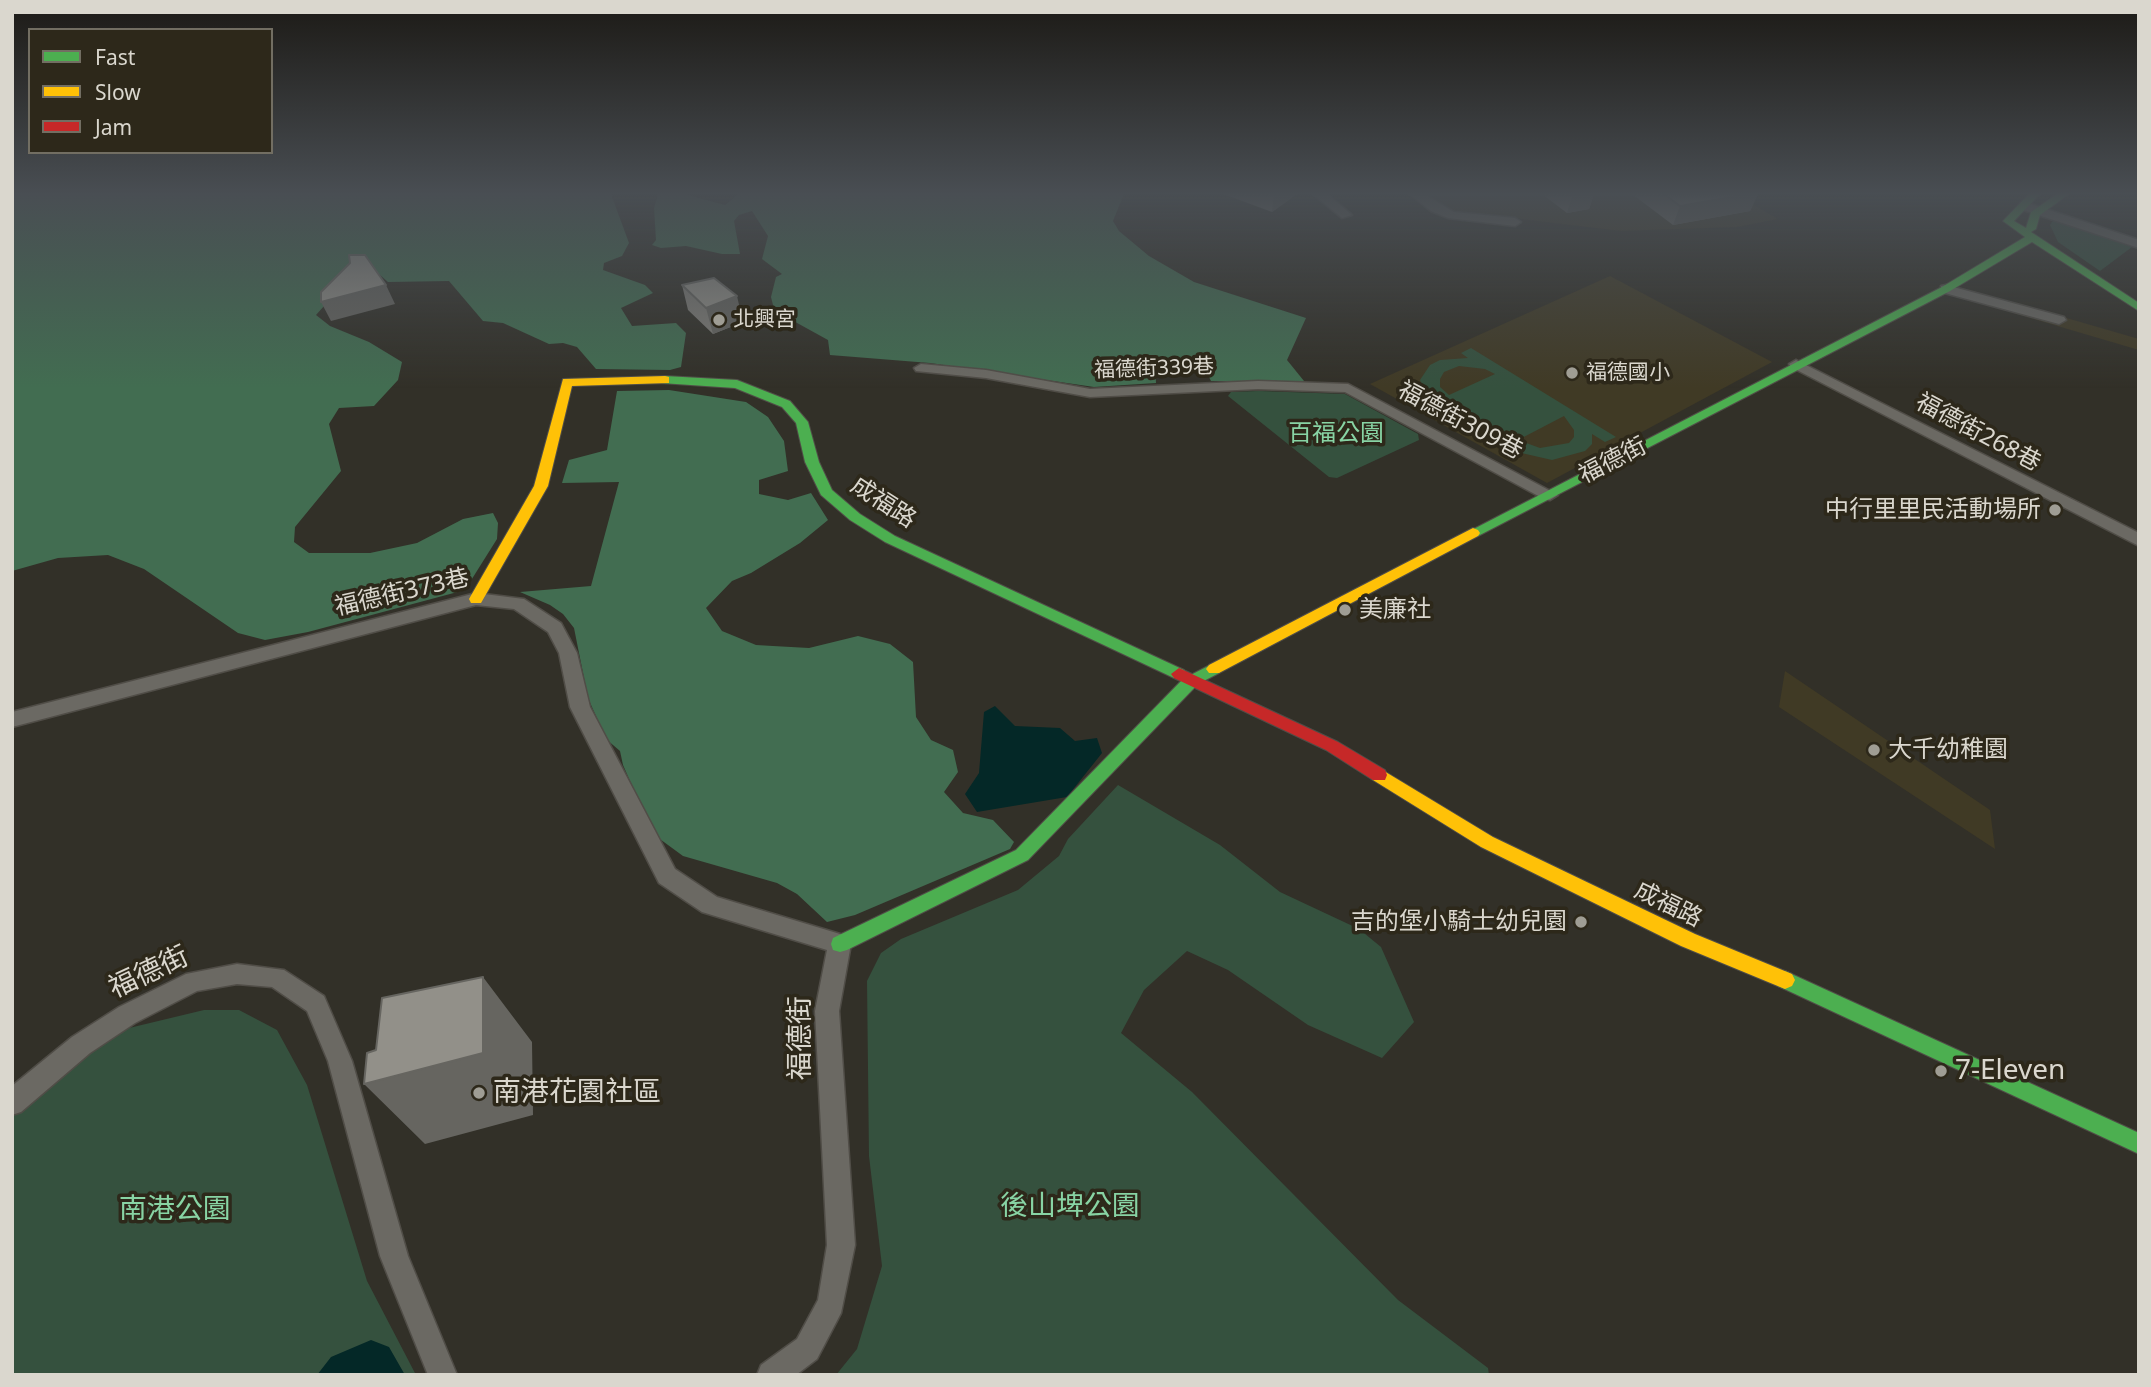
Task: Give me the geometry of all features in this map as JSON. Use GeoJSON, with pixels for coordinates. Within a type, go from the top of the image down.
{"type":"FeatureCollection","features":[{"type":"Feature","properties":{"kind":"street","name":"福德街"},"geometry":{"type":"LineString","coordinates":[[771,1375],[807,1349],[831,1303],[841,1245],[827,1011],[840,944],[1022,855],[1192,680],[1796,364],[1946,289],[1996,259]]}},
{"type":"Feature","properties":{"kind":"street"},"geometry":{"type":"LineString","coordinates":[[2063,259],[2139,308]]}},
{"type":"Feature","properties":{"kind":"street"},"geometry":{"type":"LineString","coordinates":[[1946,289],[2059,320]]}},
{"type":"Feature","properties":{"kind":"street","name":"福德街268巷"},"geometry":{"type":"LineString","coordinates":[[1796,364],[2139,540]]}},
{"type":"Feature","properties":{"kind":"street","name":"福德街339巷"},"geometry":{"type":"LineString","coordinates":[[921,368],[986,374],[1090,393],[1258,385],[1348,388]]}},
{"type":"Feature","properties":{"kind":"street","name":"成福路"},"geometry":{"type":"LineString","coordinates":[[476,599],[541,486],[567,382],[688,380],[737,384],[786,404],[802,422],[812,462],[827,492],[855,517],[890,539],[1332,746],[1487,842],[1688,940],[1734,957],[1950,1054],[2139,1144]]}},
{"type":"Feature","properties":{"kind":"street","name":"福德街309巷"},"geometry":{"type":"LineString","coordinates":[[1348,388],[1550,495]]}},
{"type":"Feature","properties":{"kind":"street","name":"福德街373巷"},"geometry":{"type":"LineString","coordinates":[[12,720],[476,599],[518,603],[555,628],[568,653],[580,707],[667,876],[710,905],[840,944]]}},
{"type":"Feature","properties":{"kind":"street","name":"福德街"},"geometry":{"type":"LineString","coordinates":[[12,1103],[81,1045],[127,1015],[194,981],[237,974],[276,977],[316,1004],[335,1050],[394,1255],[443,1375]]}},
{"type":"Feature","properties":{"kind":"shaded area","name":"福德國小"},"geometry":{"type":"Polygon","coordinates":[[[1610,276],[1772,362],[1547,483],[1370,384],[1610,276]]]}},
{"type":"Feature","properties":{"kind":"shaded area"},"geometry":{"type":"Polygon","coordinates":[[[1963,288],[2139,339],[2139,350],[1959,297],[1963,288]]]}},
{"type":"Feature","properties":{"kind":"shaded area","name":"大千幼稚園"},"geometry":{"type":"Polygon","coordinates":[[[1785,671],[1990,810],[1995,849],[1779,707],[1785,671]]]}},
{"type":"Feature","properties":{"kind":"green space"},"geometry":{"type":"Polygon","coordinates":[[[12,259],[615,259],[604,263],[603,270],[645,285],[653,293],[621,308],[632,326],[676,323],[686,333],[681,367],[670,370],[596,369],[577,347],[563,343],[549,344],[503,323],[483,321],[449,281],[388,282],[373,269],[356,270],[316,315],[330,326],[369,342],[402,362],[398,380],[374,406],[339,408],[329,424],[341,471],[295,527],[294,542],[309,553],[370,553],[417,543],[463,519],[493,513],[498,523],[497,539],[465,590],[308,632],[265,640],[238,633],[144,569],[108,555],[58,558],[12,571],[12,259]]]}},
{"type":"Feature","properties":{"kind":"green space"},"geometry":{"type":"Polygon","coordinates":[[[762,259],[1154,259],[1194,282],[1306,318],[1287,360],[1304,381],[1211,381],[1202,363],[1195,358],[1155,363],[1156,383],[1094,387],[930,363],[830,355],[828,340],[779,313],[773,305],[771,297],[776,277],[782,274],[762,259]]]}},
{"type":"Feature","properties":{"kind":"green space"},"geometry":{"type":"Polygon","coordinates":[[[2082,259],[2116,259],[2100,271],[2082,259]]]}},
{"type":"Feature","properties":{"kind":"green space"},"geometry":{"type":"Polygon","coordinates":[[[1471,348],[1616,437],[1605,442],[1592,434],[1592,444],[1585,451],[1552,460],[1517,452],[1424,391],[1420,380],[1430,365],[1440,360],[1468,358],[1461,353],[1471,348]],[[1459,366],[1444,372],[1440,379],[1440,387],[1449,395],[1495,374],[1485,369],[1459,366]],[[1564,416],[1518,440],[1540,448],[1569,443],[1574,437],[1574,430],[1564,416]]]}},
{"type":"Feature","properties":{"kind":"green space"},"geometry":{"type":"Polygon","coordinates":[[[669,390],[746,402],[768,417],[784,441],[788,471],[759,480],[759,494],[788,500],[811,493],[828,520],[800,543],[751,573],[732,581],[706,608],[722,631],[756,645],[809,648],[858,636],[890,644],[913,662],[916,717],[931,740],[953,750],[958,772],[944,792],[963,813],[993,820],[1014,842],[1010,849],[855,915],[827,922],[797,894],[777,883],[683,856],[653,834],[623,765],[620,751],[606,739],[588,698],[574,628],[563,614],[550,605],[520,592],[591,586],[619,482],[562,483],[569,460],[607,450],[617,391],[669,390]]]}},
{"type":"Feature","properties":{"kind":"green space","name":"百福公園"},"geometry":{"type":"Polygon","coordinates":[[[1231,392],[1345,394],[1418,434],[1419,440],[1337,478],[1329,477],[1228,396],[1231,392]]]}},
{"type":"Feature","properties":{"kind":"green space","name":"後山埤公園"},"geometry":{"type":"Polygon","coordinates":[[[1118,785],[1220,845],[1280,892],[1359,929],[1381,947],[1414,1022],[1382,1058],[1308,1025],[1228,970],[1187,951],[1144,990],[1121,1033],[1192,1092],[1398,1300],[1488,1368],[1489,1375],[836,1375],[857,1349],[882,1266],[869,1156],[867,981],[881,953],[901,939],[1018,890],[1059,856],[1068,839],[1118,785]]]}},
{"type":"Feature","properties":{"kind":"green space","name":"南港公園"},"geometry":{"type":"Polygon","coordinates":[[[204,1010],[239,1010],[277,1030],[307,1085],[367,1281],[416,1375],[12,1375],[12,1109],[44,1078],[125,1029],[204,1010]]]}},
{"type":"Feature","properties":{"kind":"water"},"geometry":{"type":"Polygon","coordinates":[[[995,706],[1015,726],[1060,728],[1075,741],[1097,738],[1102,753],[1067,797],[977,812],[965,794],[979,773],[984,712],[995,706]]]}},
{"type":"Feature","properties":{"kind":"water"},"geometry":{"type":"Polygon","coordinates":[[[371,1340],[389,1347],[405,1375],[317,1375],[331,1357],[371,1340]]]}},
{"type":"Feature","properties":{"kind":"building"},"geometry":{"type":"Polygon","coordinates":[[[349,259],[368,259],[386,285],[321,302],[321,292],[350,263],[349,259]]]}},
{"type":"Feature","properties":{"kind":"building"},"geometry":{"type":"Polygon","coordinates":[[[714,278],[737,296],[706,308],[682,285],[714,278]]]}},
{"type":"Feature","properties":{"kind":"building"},"geometry":{"type":"Polygon","coordinates":[[[483,977],[483,1053],[364,1084],[367,1053],[376,1050],[382,998],[483,977]]]}},
{"type":"Feature","properties":{"kind":"traffic: fast"},"geometry":{"type":"LineString","coordinates":[[1473,533],[1946,289],[1996,259]]}},
{"type":"Feature","properties":{"kind":"traffic: fast"},"geometry":{"type":"LineString","coordinates":[[2065,259],[2139,308]]}},
{"type":"Feature","properties":{"kind":"traffic: fast"},"geometry":{"type":"LineString","coordinates":[[665,380],[737,384],[786,404],[802,422],[812,462],[826,492],[855,517],[890,539],[1179,674]]}},
{"type":"Feature","properties":{"kind":"traffic: fast"},"geometry":{"type":"LineString","coordinates":[[840,944],[1022,855],[1192,680],[1214,669]]}},
{"type":"Feature","properties":{"kind":"traffic: fast"},"geometry":{"type":"LineString","coordinates":[[1785,980],[2139,1144]]}},
{"type":"Feature","properties":{"kind":"traffic: slow"},"geometry":{"type":"LineString","coordinates":[[476,599],[541,486],[567,382],[665,380]]}},
{"type":"Feature","properties":{"kind":"traffic: slow"},"geometry":{"type":"LineString","coordinates":[[1214,669],[1473,533]]}},
{"type":"Feature","properties":{"kind":"traffic: slow"},"geometry":{"type":"LineString","coordinates":[[1379,775],[1487,842],[1688,940],[1785,980]]}},
{"type":"Feature","properties":{"kind":"traffic: jam"},"geometry":{"type":"LineString","coordinates":[[1179,674],[1332,746],[1379,775]]}},
{"type":"Feature","properties":{"kind":"place","name":"北興宮"},"geometry":{"type":"Point","coordinates":[719,320]}},
{"type":"Feature","properties":{"kind":"place","name":"福德國小"},"geometry":{"type":"Point","coordinates":[1572,373]}},
{"type":"Feature","properties":{"kind":"place","name":"中行里里民活動場所"},"geometry":{"type":"Point","coordinates":[2055,510]}},
{"type":"Feature","properties":{"kind":"place","name":"美廉社"},"geometry":{"type":"Point","coordinates":[1345,610]}},
{"type":"Feature","properties":{"kind":"place","name":"大千幼稚園"},"geometry":{"type":"Point","coordinates":[1874,750]}},
{"type":"Feature","properties":{"kind":"place","name":"吉的堡小騎士幼兒園"},"geometry":{"type":"Point","coordinates":[1581,922]}},
{"type":"Feature","properties":{"kind":"place","name":"7-Eleven"},"geometry":{"type":"Point","coordinates":[1941,1071]}},
{"type":"Feature","properties":{"kind":"place","name":"南港花園社區"},"geometry":{"type":"Point","coordinates":[479,1093]}}]}
